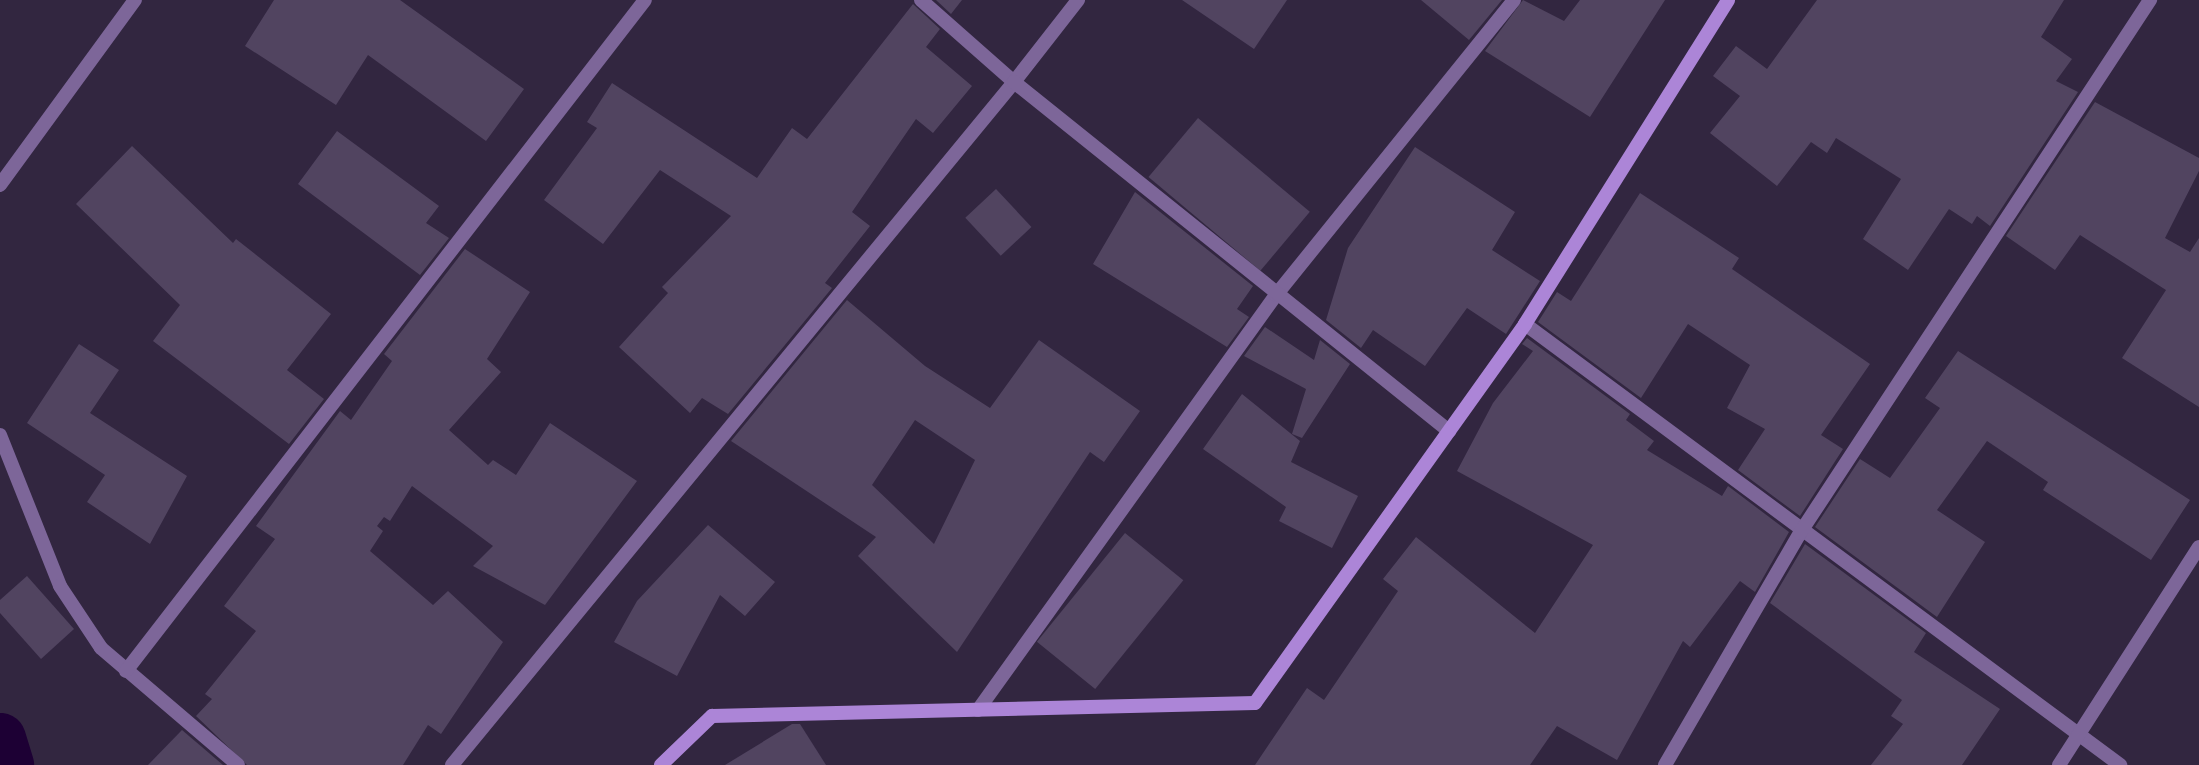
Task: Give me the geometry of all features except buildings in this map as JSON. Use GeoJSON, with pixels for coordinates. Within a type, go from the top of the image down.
{"type":"FeatureCollection","features":[{"type":"Feature","properties":{"kind":"street"},"geometry":{"type":"LineString","coordinates":[[0,185],[135,0]]}},
{"type":"Feature","properties":{"kind":"street"},"geometry":{"type":"LineString","coordinates":[[126,671],[645,0]]}},
{"type":"Feature","properties":{"kind":"street"},"geometry":{"type":"LineString","coordinates":[[921,0],[1014,82],[1276,295],[1449,431]]}},
{"type":"Feature","properties":{"kind":"street"},"geometry":{"type":"LineString","coordinates":[[452,765],[1014,82],[1078,0]]}},
{"type":"Feature","properties":{"kind":"street"},"geometry":{"type":"LineString","coordinates":[[978,710],[1276,295],[1514,0]]}},
{"type":"Feature","properties":{"kind":"street"},"geometry":{"type":"LineString","coordinates":[[661,765],[712,716],[1255,703],[1525,324],[1728,0]]}},
{"type":"Feature","properties":{"kind":"street"},"geometry":{"type":"LineString","coordinates":[[1665,765],[1800,533],[2150,0]]}},
{"type":"Feature","properties":{"kind":"street"},"geometry":{"type":"LineString","coordinates":[[1525,324],[1800,533],[2078,738],[2120,765]]}},
{"type":"Feature","properties":{"kind":"street"},"geometry":{"type":"LineString","coordinates":[[0,435],[60,586],[100,648],[237,765]]}},
{"type":"Feature","properties":{"kind":"street"},"geometry":{"type":"LineString","coordinates":[[2059,765],[2199,547]]}},
{"type":"Feature","properties":{"kind":"waterway"},"geometry":{"type":"LineString","coordinates":[[0,738],[8,765]]}}]}
